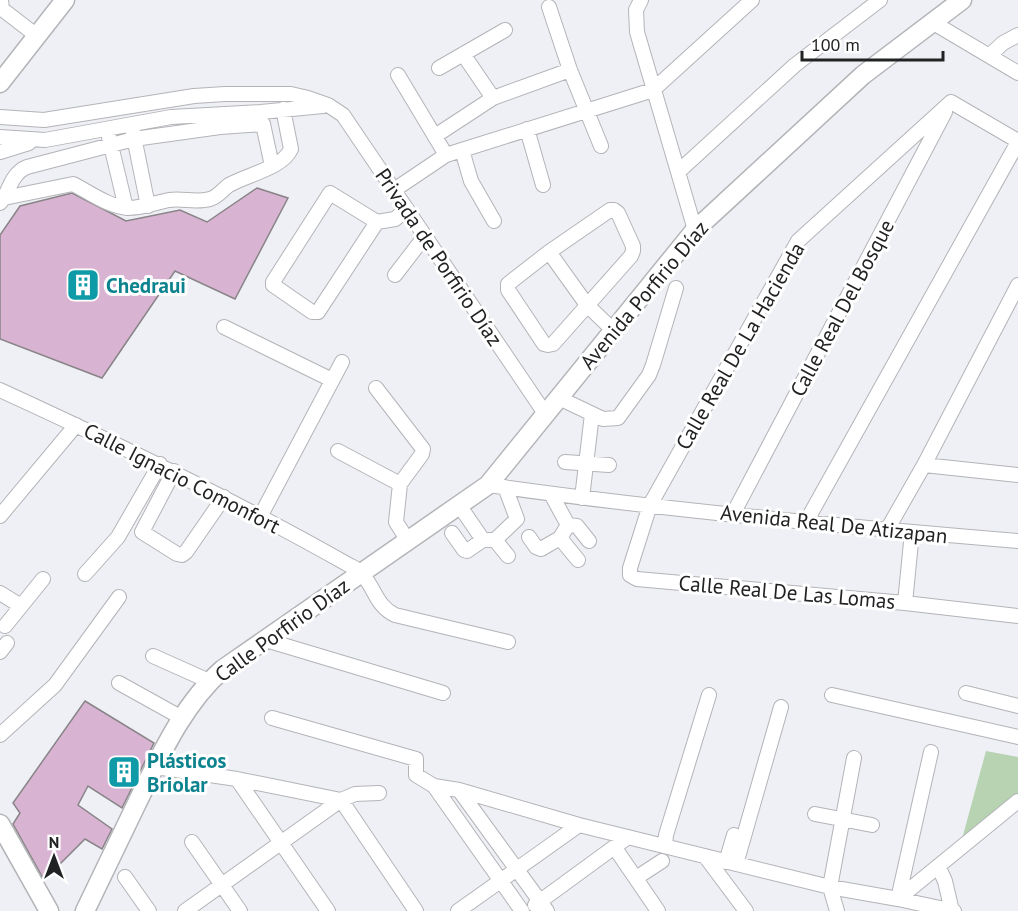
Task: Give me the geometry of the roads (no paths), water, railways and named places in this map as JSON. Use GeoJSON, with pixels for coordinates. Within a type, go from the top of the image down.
{"type":"FeatureCollection","features":[{"type":"Feature","properties":{"kind":"main road"},"geometry":{"type":"LineString","coordinates":[[1,79],[65,0]]}},
{"type":"Feature","properties":{"kind":"main road","name":"Avenida Porfirio Díaz"},"geometry":{"type":"LineString","coordinates":[[362,572],[459,505],[496,486],[559,398],[695,230],[863,75],[962,0]]}},
{"type":"Feature","properties":{"kind":"main road","name":"Calle Porfirio Díaz"},"geometry":{"type":"LineString","coordinates":[[85,911],[155,766],[182,718],[209,681],[362,572]]}},
{"type":"Feature","properties":{"kind":"main road"},"geometry":{"type":"LineString","coordinates":[[0,824],[49,911]]}},
{"type":"Feature","properties":{"kind":"street"},"geometry":{"type":"LineString","coordinates":[[641,0],[636,10],[636,32],[695,230]]}},
{"type":"Feature","properties":{"kind":"street"},"geometry":{"type":"LineString","coordinates":[[394,190],[447,155],[653,90],[752,0]]}},
{"type":"Feature","properties":{"kind":"street"},"geometry":{"type":"LineString","coordinates":[[678,172],[795,65],[880,0]]}},
{"type":"Feature","properties":{"kind":"street"},"geometry":{"type":"LineString","coordinates":[[1,6],[37,36]]}},
{"type":"Feature","properties":{"kind":"street"},"geometry":{"type":"LineString","coordinates":[[549,7],[570,70],[601,146]]}},
{"type":"Feature","properties":{"kind":"street"},"geometry":{"type":"LineString","coordinates":[[932,22],[1018,73]]}},
{"type":"Feature","properties":{"kind":"street"},"geometry":{"type":"LineString","coordinates":[[438,68],[506,30]]}},
{"type":"Feature","properties":{"kind":"street"},"geometry":{"type":"LineString","coordinates":[[989,56],[1003,43],[1018,35]]}},
{"type":"Feature","properties":{"kind":"street"},"geometry":{"type":"LineString","coordinates":[[463,54],[493,98]]}},
{"type":"Feature","properties":{"kind":"street"},"geometry":{"type":"LineString","coordinates":[[435,136],[493,98],[570,70]]}},
{"type":"Feature","properties":{"kind":"street"},"geometry":{"type":"LineString","coordinates":[[398,75],[447,155]]}},
{"type":"Feature","properties":{"kind":"street"},"geometry":{"type":"LineString","coordinates":[[261,94],[268,103],[261,112]]}},
{"type":"Feature","properties":{"kind":"street","name":"Privada de Porfirio Díaz"},"geometry":{"type":"LineString","coordinates":[[0,117],[44,120],[194,96],[291,94],[328,105],[343,115],[546,415]]}},
{"type":"Feature","properties":{"kind":"street"},"geometry":{"type":"LineString","coordinates":[[0,137],[34,140],[106,128],[151,111],[166,100]]}},
{"type":"Feature","properties":{"kind":"street"},"geometry":{"type":"LineString","coordinates":[[806,522],[1018,142],[951,102]]}},
{"type":"Feature","properties":{"kind":"street","name":"Calle Real De La Hacienda"},"geometry":{"type":"LineString","coordinates":[[650,505],[798,241],[951,102]]}},
{"type":"Feature","properties":{"kind":"street","name":"Calle Real Del Bosque"},"geometry":{"type":"LineString","coordinates":[[733,514],[951,102]]}},
{"type":"Feature","properties":{"kind":"street"},"geometry":{"type":"LineString","coordinates":[[0,129],[52,130],[133,118],[261,112],[328,105]]}},
{"type":"Feature","properties":{"kind":"street"},"geometry":{"type":"LineString","coordinates":[[2,200],[73,184],[101,199],[126,208],[148,206],[170,200],[210,199],[230,184],[272,166],[289,154],[291,149],[283,109]]}},
{"type":"Feature","properties":{"kind":"street"},"geometry":{"type":"LineString","coordinates":[[151,111],[171,117]]}},
{"type":"Feature","properties":{"kind":"street"},"geometry":{"type":"LineString","coordinates":[[133,118],[134,139],[148,206]]}},
{"type":"Feature","properties":{"kind":"street"},"geometry":{"type":"LineString","coordinates":[[2,200],[20,170],[134,139],[259,123],[265,127],[272,166]]}},
{"type":"Feature","properties":{"kind":"street"},"geometry":{"type":"LineString","coordinates":[[106,128],[126,208]]}},
{"type":"Feature","properties":{"kind":"street"},"geometry":{"type":"LineString","coordinates":[[527,129],[543,185]]}},
{"type":"Feature","properties":{"kind":"street"},"geometry":{"type":"LineString","coordinates":[[0,152],[23,146],[34,140]]}},
{"type":"Feature","properties":{"kind":"street"},"geometry":{"type":"LineString","coordinates":[[462,150],[471,181],[494,221]]}},
{"type":"Feature","properties":{"kind":"street"},"geometry":{"type":"LineString","coordinates":[[377,222],[318,312],[312,312],[273,285],[328,194],[332,194],[377,222],[395,219],[407,209]]}},
{"type":"Feature","properties":{"kind":"street"},"geometry":{"type":"LineString","coordinates":[[610,210],[615,210],[633,250],[631,256],[587,305],[553,344],[544,344],[508,290],[508,284],[549,252],[610,210]]}},
{"type":"Feature","properties":{"kind":"street"},"geometry":{"type":"LineString","coordinates":[[395,275],[425,236]]}},
{"type":"Feature","properties":{"kind":"street"},"geometry":{"type":"LineString","coordinates":[[549,252],[587,305],[614,331]]}},
{"type":"Feature","properties":{"kind":"street"},"geometry":{"type":"LineString","coordinates":[[887,530],[924,465],[1018,285]]}},
{"type":"Feature","properties":{"kind":"street"},"geometry":{"type":"LineString","coordinates":[[559,398],[603,419],[618,418],[649,375],[676,288]]}},
{"type":"Feature","properties":{"kind":"street"},"geometry":{"type":"LineString","coordinates":[[224,327],[332,380]]}},
{"type":"Feature","properties":{"kind":"street"},"geometry":{"type":"LineString","coordinates":[[261,515],[342,362]]}},
{"type":"Feature","properties":{"kind":"street"},"geometry":{"type":"LineString","coordinates":[[376,388],[423,449],[422,454],[400,484],[396,522],[408,540]]}},
{"type":"Feature","properties":{"kind":"street","name":"Calle Ignacio Comonfort"},"geometry":{"type":"LineString","coordinates":[[0,390],[174,471],[261,515],[362,572]]}},
{"type":"Feature","properties":{"kind":"street"},"geometry":{"type":"LineString","coordinates":[[582,498],[592,414]]}},
{"type":"Feature","properties":{"kind":"street"},"geometry":{"type":"LineString","coordinates":[[0,516],[76,425]]}},
{"type":"Feature","properties":{"kind":"street"},"geometry":{"type":"LineString","coordinates":[[338,451],[400,484]]}},
{"type":"Feature","properties":{"kind":"street"},"geometry":{"type":"LineString","coordinates":[[565,462],[609,465]]}},
{"type":"Feature","properties":{"kind":"street"},"geometry":{"type":"LineString","coordinates":[[85,574],[118,537],[160,464]]}},
{"type":"Feature","properties":{"kind":"street"},"geometry":{"type":"LineString","coordinates":[[924,465],[1018,475]]}},
{"type":"Feature","properties":{"kind":"street"},"geometry":{"type":"LineString","coordinates":[[174,471],[142,532],[177,554],[182,555],[186,552],[224,497]]}},
{"type":"Feature","properties":{"kind":"street"},"geometry":{"type":"LineString","coordinates":[[452,533],[467,551],[489,540],[517,519],[496,486]]}},
{"type":"Feature","properties":{"kind":"street","name":"Avenida Real De Atizapan"},"geometry":{"type":"LineString","coordinates":[[496,486],[582,498],[806,522],[1018,541]]}},
{"type":"Feature","properties":{"kind":"street"},"geometry":{"type":"LineString","coordinates":[[551,494],[568,525]]}},
{"type":"Feature","properties":{"kind":"street"},"geometry":{"type":"LineString","coordinates":[[459,505],[489,540],[508,556]]}},
{"type":"Feature","properties":{"kind":"street","name":"Calle Real De Las Lomas"},"geometry":{"type":"LineString","coordinates":[[650,505],[630,568],[630,575],[637,579],[905,603],[1018,616]]}},
{"type":"Feature","properties":{"kind":"street"},"geometry":{"type":"LineString","coordinates":[[529,537],[536,547],[541,549],[560,538],[568,525]]}},
{"type":"Feature","properties":{"kind":"street"},"geometry":{"type":"LineString","coordinates":[[568,525],[577,526],[589,540]]}},
{"type":"Feature","properties":{"kind":"street"},"geometry":{"type":"LineString","coordinates":[[905,603],[912,532]]}},
{"type":"Feature","properties":{"kind":"street"},"geometry":{"type":"LineString","coordinates":[[560,538],[578,560]]}},
{"type":"Feature","properties":{"kind":"street"},"geometry":{"type":"LineString","coordinates":[[362,572],[381,606],[395,615],[508,642]]}},
{"type":"Feature","properties":{"kind":"street"},"geometry":{"type":"LineString","coordinates":[[5,626],[43,579]]}},
{"type":"Feature","properties":{"kind":"street"},"geometry":{"type":"LineString","coordinates":[[0,593],[21,606]]}},
{"type":"Feature","properties":{"kind":"street"},"geometry":{"type":"LineString","coordinates":[[0,735],[55,685],[119,597]]}},
{"type":"Feature","properties":{"kind":"street"},"geometry":{"type":"LineString","coordinates":[[266,640],[443,693]]}},
{"type":"Feature","properties":{"kind":"street"},"geometry":{"type":"LineString","coordinates":[[153,656],[209,681]]}},
{"type":"Feature","properties":{"kind":"street"},"geometry":{"type":"LineString","coordinates":[[119,683],[182,718]]}},
{"type":"Feature","properties":{"kind":"street"},"geometry":{"type":"LineString","coordinates":[[966,693],[1018,706]]}},
{"type":"Feature","properties":{"kind":"street"},"geometry":{"type":"LineString","coordinates":[[665,846],[666,835],[709,695]]}},
{"type":"Feature","properties":{"kind":"street"},"geometry":{"type":"LineString","coordinates":[[832,695],[1018,736]]}},
{"type":"Feature","properties":{"kind":"street"},"geometry":{"type":"LineString","coordinates":[[731,863],[782,707]]}},
{"type":"Feature","properties":{"kind":"street"},"geometry":{"type":"LineString","coordinates":[[272,718],[416,759],[416,775],[434,786],[459,790],[579,825],[830,887],[953,911],[945,880],[938,866]]}},
{"type":"Feature","properties":{"kind":"street"},"geometry":{"type":"LineString","coordinates":[[898,899],[931,752]]}},
{"type":"Feature","properties":{"kind":"street"},"geometry":{"type":"LineString","coordinates":[[837,911],[830,887],[854,758]]}},
{"type":"Feature","properties":{"kind":"street"},"geometry":{"type":"LineString","coordinates":[[155,766],[237,779],[341,800],[416,911]]}},
{"type":"Feature","properties":{"kind":"street"},"geometry":{"type":"LineString","coordinates":[[237,779],[328,911]]}},
{"type":"Feature","properties":{"kind":"street"},"geometry":{"type":"LineString","coordinates":[[434,786],[524,911],[543,906],[628,837]]}},
{"type":"Feature","properties":{"kind":"street"},"geometry":{"type":"LineString","coordinates":[[459,790],[543,906]]}},
{"type":"Feature","properties":{"kind":"street"},"geometry":{"type":"LineString","coordinates":[[185,911],[341,800],[355,794],[379,793]]}},
{"type":"Feature","properties":{"kind":"street"},"geometry":{"type":"LineString","coordinates":[[898,899],[1018,801]]}},
{"type":"Feature","properties":{"kind":"street"},"geometry":{"type":"LineString","coordinates":[[814,814],[872,825]]}},
{"type":"Feature","properties":{"kind":"street"},"geometry":{"type":"LineString","coordinates":[[458,911],[579,825]]}},
{"type":"Feature","properties":{"kind":"street"},"geometry":{"type":"LineString","coordinates":[[731,863],[734,835]]}},
{"type":"Feature","properties":{"kind":"street"},"geometry":{"type":"LineString","coordinates":[[192,842],[240,911]]}},
{"type":"Feature","properties":{"kind":"street"},"geometry":{"type":"LineString","coordinates":[[615,848],[658,911]]}},
{"type":"Feature","properties":{"kind":"street"},"geometry":{"type":"LineString","coordinates":[[705,856],[746,911]]}},
{"type":"Feature","properties":{"kind":"street"},"geometry":{"type":"LineString","coordinates":[[636,878],[662,861]]}},
{"type":"Feature","properties":{"kind":"street"},"geometry":{"type":"LineString","coordinates":[[125,877],[150,911]]}},
{"type":"Feature","properties":{"kind":"place","name":"Chedraui"},"geometry":{"type":"Point","coordinates":[83,285]}},
{"type":"Feature","properties":{"kind":"place","name":"Plásticos Briolar"},"geometry":{"type":"Point","coordinates":[124,772]}}]}
